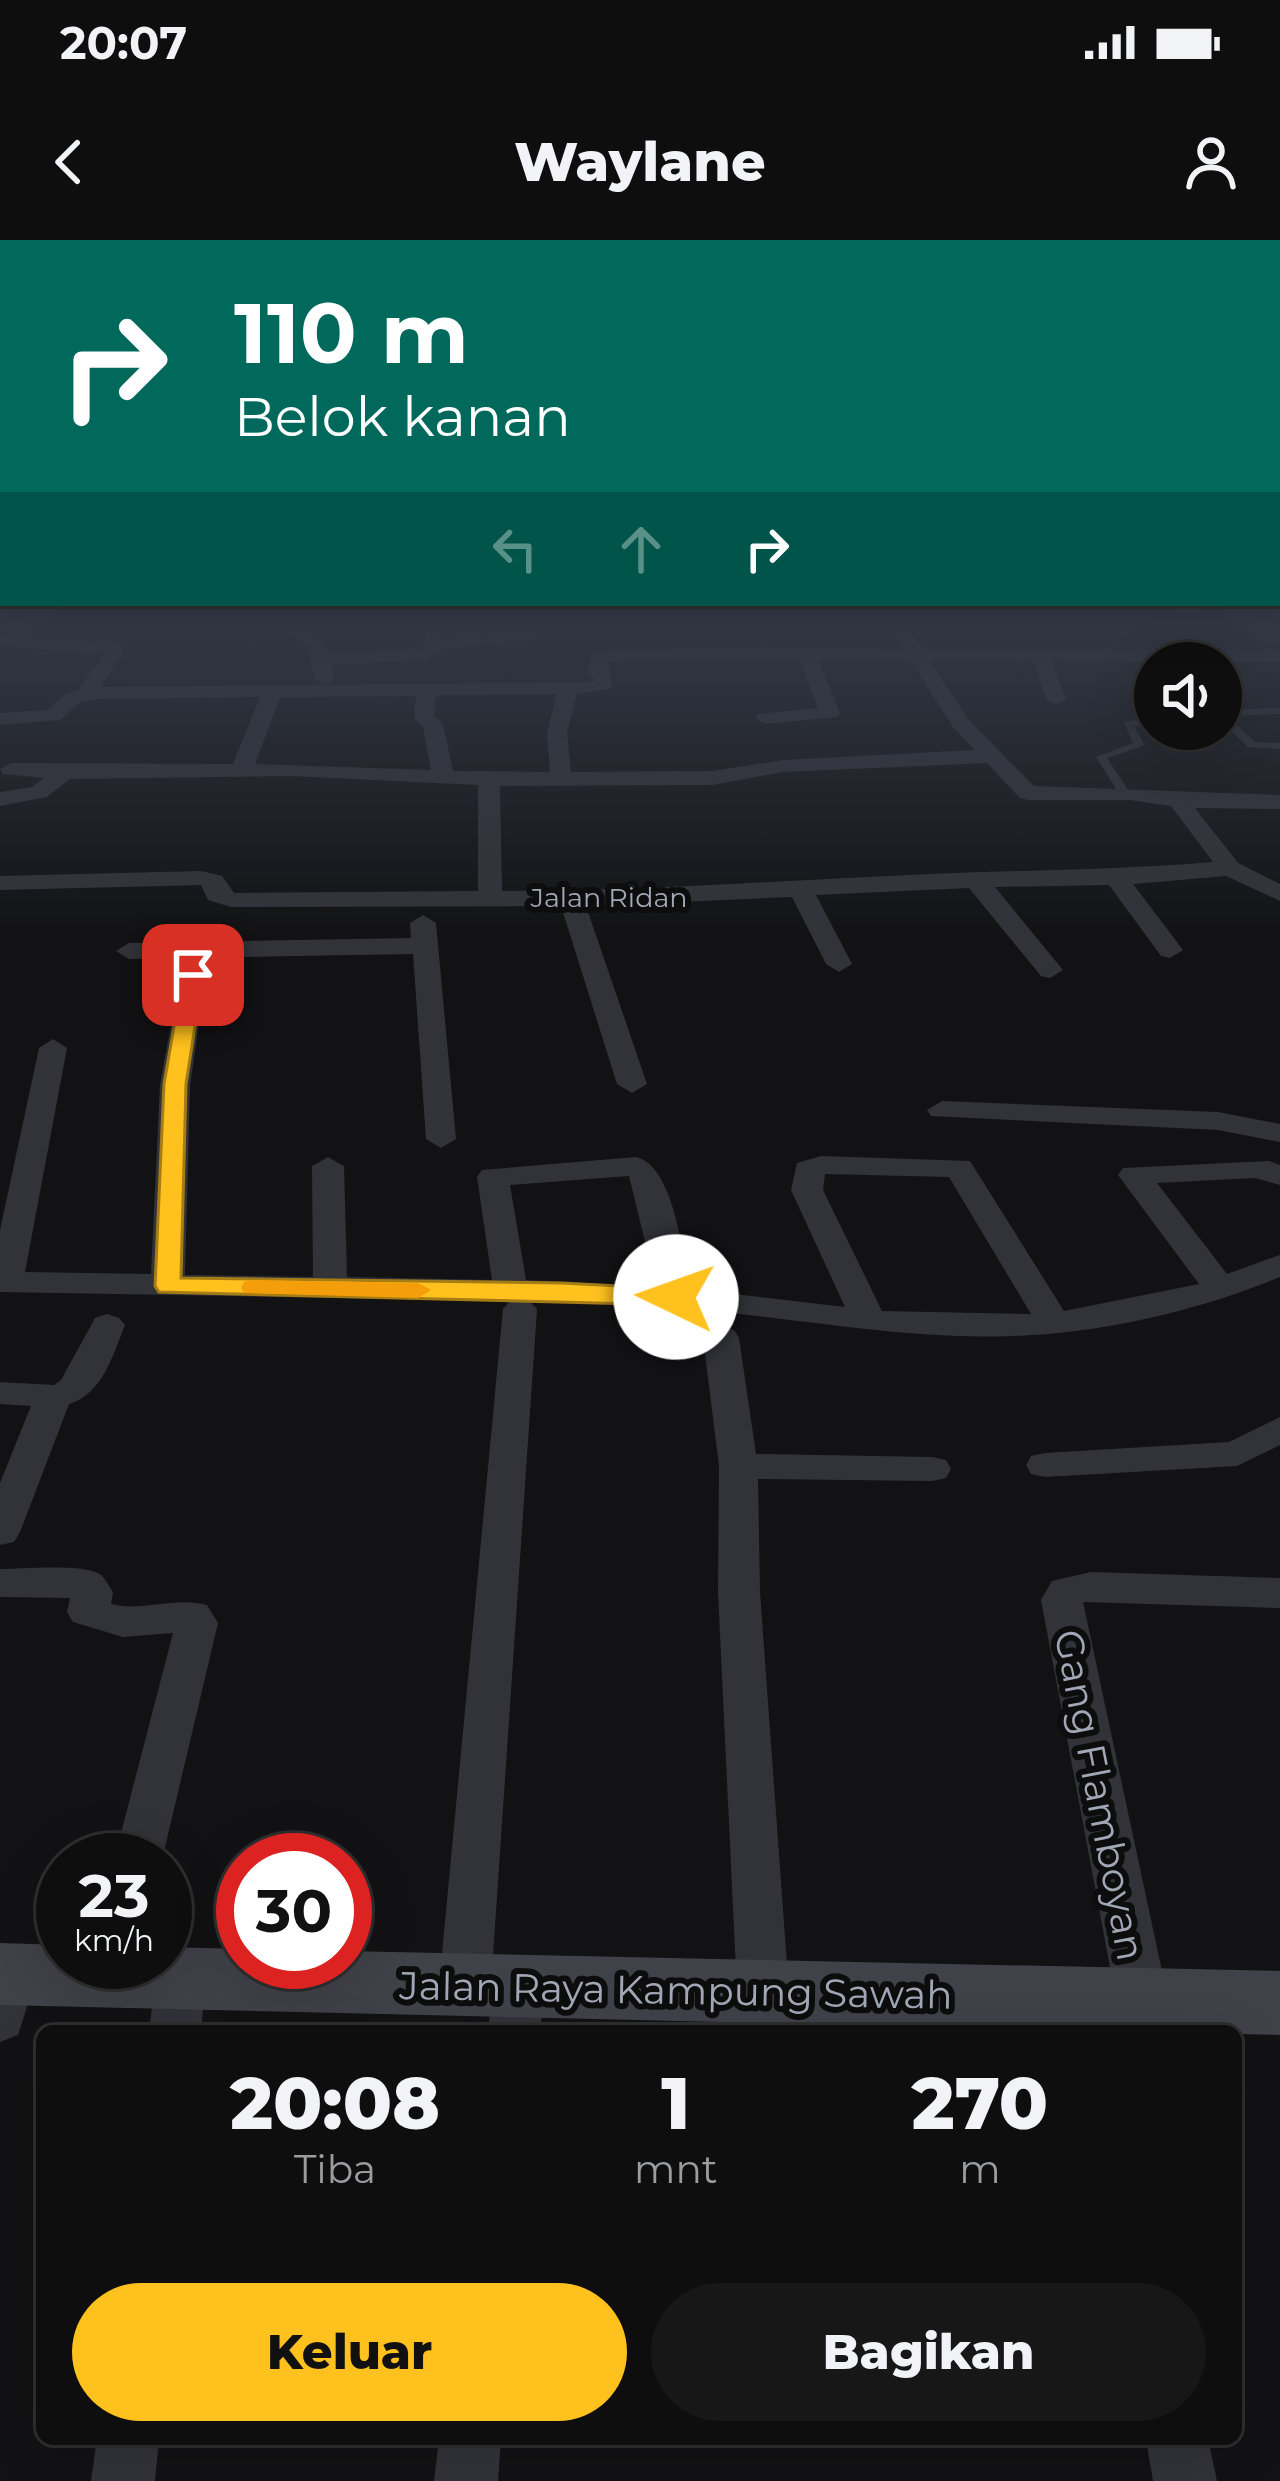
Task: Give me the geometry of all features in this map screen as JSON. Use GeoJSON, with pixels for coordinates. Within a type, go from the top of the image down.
{"type":"FeatureCollection","features":[{"type":"Feature","properties":{"kind":"street"},"geometry":{"type":"LineString","coordinates":[[242,770],[257,730]]}},
{"type":"Feature","properties":{"kind":"street"},"geometry":{"type":"LineString","coordinates":[[435,730],[443,777]]}},
{"type":"Feature","properties":{"kind":"street"},"geometry":{"type":"LineString","coordinates":[[557,730],[561,777]]}},
{"type":"Feature","properties":{"kind":"street"},"geometry":{"type":"LineString","coordinates":[[966,730],[1036,796],[1124,794],[1178,801],[1280,802]]}},
{"type":"Feature","properties":{"kind":"street"},"geometry":{"type":"LineString","coordinates":[[11,769],[712,778],[782,766],[991,756]]}},
{"type":"Feature","properties":{"kind":"street"},"geometry":{"type":"LineString","coordinates":[[0,799],[39,792],[65,773]]}},
{"type":"Feature","properties":{"kind":"street"},"geometry":{"type":"LineString","coordinates":[[489,778],[493,872],[489,897]]}},
{"type":"Feature","properties":{"kind":"street"},"geometry":{"type":"LineString","coordinates":[[1178,801],[1229,868],[1280,894]]}},
{"type":"Feature","properties":{"kind":"street","name":"Jalan Ridan"},"geometry":{"type":"LineString","coordinates":[[0,883],[201,878],[213,881],[217,895],[231,899],[571,897],[1116,878],[1229,868]]}},
{"type":"Feature","properties":{"kind":"street"},"geometry":{"type":"LineString","coordinates":[[1116,878],[1169,950]]}},
{"type":"Feature","properties":{"kind":"street"},"geometry":{"type":"LineString","coordinates":[[976,880],[1050,970]]}},
{"type":"Feature","properties":{"kind":"street"},"geometry":{"type":"LineString","coordinates":[[801,890],[839,964]]}},
{"type":"Feature","properties":{"kind":"street"},"geometry":{"type":"LineString","coordinates":[[421,896],[441,1139]]}},
{"type":"Feature","properties":{"kind":"street"},"geometry":{"type":"LineString","coordinates":[[571,897],[632,1084]]}},
{"type":"Feature","properties":{"kind":"street"},"geometry":{"type":"LineString","coordinates":[[129,951],[424,946]]}},
{"type":"Feature","properties":{"kind":"street"},"geometry":{"type":"LineString","coordinates":[[168,1286],[175,1084],[193,975]]}},
{"type":"Feature","properties":{"kind":"street"},"geometry":{"type":"LineString","coordinates":[[53,1048],[3,1282],[330,1289],[515,1300],[676,1297],[868,1321],[1055,1324],[1221,1289],[1280,1265]]}},
{"type":"Feature","properties":{"kind":"street"},"geometry":{"type":"LineString","coordinates":[[942,1110],[1218,1121],[1280,1133]]}},
{"type":"Feature","properties":{"kind":"street"},"geometry":{"type":"LineString","coordinates":[[868,1321],[807,1190],[808,1170],[838,1164],[959,1168],[1055,1324]]}},
{"type":"Feature","properties":{"kind":"street"},"geometry":{"type":"LineString","coordinates":[[328,1166],[330,1289]]}},
{"type":"Feature","properties":{"kind":"street"},"geometry":{"type":"LineString","coordinates":[[499,2001],[515,1300],[493,1177],[636,1166],[647,1174],[676,1297]]}},
{"type":"Feature","properties":{"kind":"street"},"geometry":{"type":"LineString","coordinates":[[1221,1289],[1134,1175],[1258,1168],[1280,1176]]}},
{"type":"Feature","properties":{"kind":"street"},"geometry":{"type":"LineString","coordinates":[[0,1393],[67,1396],[79,1386],[107,1325]]}},
{"type":"Feature","properties":{"kind":"street"},"geometry":{"type":"LineString","coordinates":[[722,1338],[738,1466],[739,1592],[763,1992]]}},
{"type":"Feature","properties":{"kind":"street"},"geometry":{"type":"LineString","coordinates":[[0,1532],[54,1396]]}},
{"type":"Feature","properties":{"kind":"street"},"geometry":{"type":"LineString","coordinates":[[1045,1465],[1237,1454],[1280,1430]]}},
{"type":"Feature","properties":{"kind":"street"},"geometry":{"type":"LineString","coordinates":[[738,1466],[932,1469]]}},
{"type":"Feature","properties":{"kind":"street"},"geometry":{"type":"LineString","coordinates":[[0,1583],[86,1584],[92,1592],[88,1612],[123,1622],[192,1616],[197,1623],[146,1833]]}},
{"type":"Feature","properties":{"kind":"street","name":"Gang Flamboyan"},"geometry":{"type":"LineString","coordinates":[[1113,2010],[1062,1600],[1067,1591],[1091,1586],[1280,1593]]}},
{"type":"Feature","properties":{"kind":"street","name":"Jalan Raya Kampung Sawah"},"geometry":{"type":"LineString","coordinates":[[4,1990],[36,1984]]}},
{"type":"Feature","properties":{"kind":"street","name":"Jalan Raya Kampung Sawah"},"geometry":{"type":"LineString","coordinates":[[148,1989],[178,2004],[763,1992],[895,2013],[1280,2003]]}},
{"type":"Feature","properties":{"kind":"street"},"geometry":{"type":"LineString","coordinates":[[123,2481],[127,2445]]}},
{"type":"Feature","properties":{"kind":"street"},"geometry":{"type":"LineString","coordinates":[[466,2481],[469,2445]]}},
{"type":"Feature","properties":{"kind":"street"},"geometry":{"type":"LineString","coordinates":[[1178,2445],[1185,2481]]}},
{"type":"Feature","properties":{"kind":"lane"},"geometry":{"type":"LineString","coordinates":[[1242,735],[1252,745],[1280,746]]}},
{"type":"Feature","properties":{"kind":"lane"},"geometry":{"type":"LineString","coordinates":[[1124,794],[1101,757],[1134,746]]}},
{"type":"Feature","properties":{"kind":"slow traffic"},"geometry":{"type":"LineString","coordinates":[[254,1288],[418,1290]]}},
{"type":"Feature","properties":{"kind":"route"},"geometry":{"type":"LineString","coordinates":[[193,975],[175,1084],[168,1286],[676,1297]]}}]}
